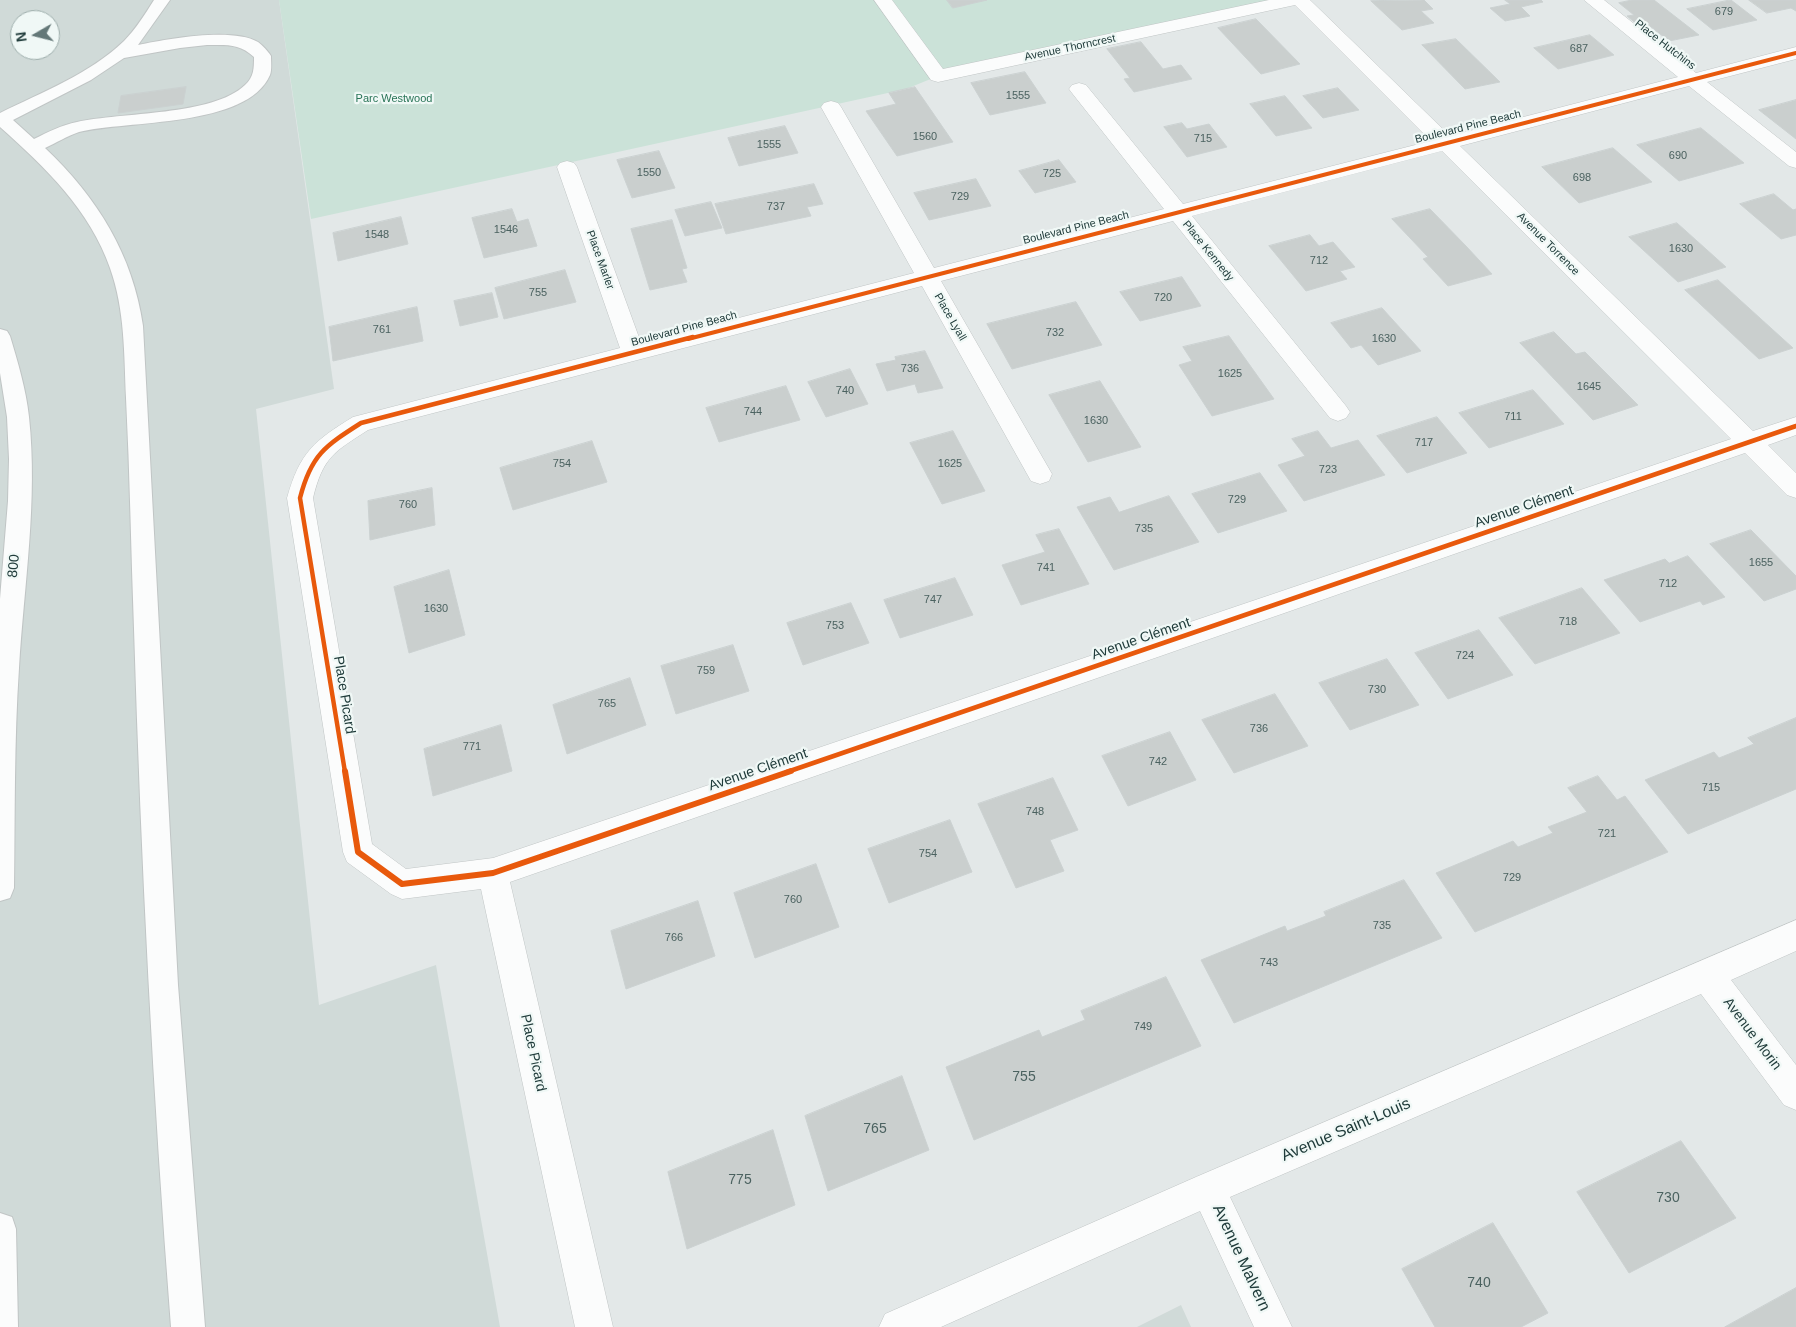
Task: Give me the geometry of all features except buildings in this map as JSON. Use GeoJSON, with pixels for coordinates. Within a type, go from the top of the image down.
{"type":"FeatureCollection","features":[{"type":"Feature","properties":{"kind":"street","name":"Avenue Thorncrest"},"geometry":{"type":"LineString","coordinates":[[883,0],[938,76],[1294,0]]}},
{"type":"Feature","properties":{"kind":"street","name":"Avenue Torrence"},"geometry":{"type":"LineString","coordinates":[[1300,0],[1796,488]]}},
{"type":"Feature","properties":{"kind":"street","name":"Place Hutchins"},"geometry":{"type":"LineString","coordinates":[[1593,0],[1796,162]]}},
{"type":"Feature","properties":{"kind":"street","name":"Boulevard Pine Beach"},"geometry":{"type":"LineString","coordinates":[[361,423],[1796,53]]}},
{"type":"Feature","properties":{"kind":"street","name":"Place Kennedy"},"geometry":{"type":"LineString","coordinates":[[1079,89],[1338,412]]}},
{"type":"Feature","properties":{"kind":"street","name":"Place Lyall"},"geometry":{"type":"LineString","coordinates":[[831,107],[1040,474]]}},
{"type":"Feature","properties":{"kind":"street","name":"Place Marler"},"geometry":{"type":"LineString","coordinates":[[566,167],[633,353]]}},
{"type":"Feature","properties":{"kind":"street","name":"Place Picard"},"geometry":{"type":"LineString","coordinates":[[361,423],[332,441],[314,456],[304,479],[300,498],[358,852],[402,884],[493,873],[594,1327]]}},
{"type":"Feature","properties":{"kind":"street","name":"Avenue Clément"},"geometry":{"type":"LineString","coordinates":[[493,873],[1796,426]]}},
{"type":"Feature","properties":{"kind":"street","name":"Avenue Saint-Louis"},"geometry":{"type":"LineString","coordinates":[[898,1327],[1208,1189],[1796,935]]}},
{"type":"Feature","properties":{"kind":"street","name":"Avenue Morin"},"geometry":{"type":"LineString","coordinates":[[1707,975],[1796,1092]]}},
{"type":"Feature","properties":{"kind":"street","name":"Avenue Malvern"},"geometry":{"type":"LineString","coordinates":[[1208,1189],[1273,1327]]}},
{"type":"Feature","properties":{"kind":"lane"},"geometry":{"type":"LineString","coordinates":[[162,0],[132,42],[119,54],[61,89],[0,119],[55,168],[93,213],[121,270],[128,299],[133,336],[138,415],[158,913],[178,1214],[188,1327]]}},
{"type":"Feature","properties":{"kind":"lane"},"geometry":{"type":"LineString","coordinates":[[29,143],[76,128],[192,112],[226,104],[254,87],[264,67],[260,52],[243,43],[214,39],[182,41],[119,54]]}},
{"type":"Feature","properties":{"kind":"lane"},"geometry":{"type":"LineString","coordinates":[[184,98],[222,92],[234,88],[255,74],[260,67],[262,59]]}},
{"type":"Feature","properties":{"kind":"lane"},"geometry":{"type":"LineString","coordinates":[[29,143],[87,112],[119,107]]}},
{"type":"Feature","properties":{"kind":"lane","name":"800"},"geometry":{"type":"LineString","coordinates":[[0,336],[17,402],[20,481],[6,670],[0,888]]}},
{"type":"Feature","properties":{"kind":"lane"},"geometry":{"type":"LineString","coordinates":[[0,1229],[1,1327]]}},
{"type":"Feature","properties":{"kind":"shaded area"},"geometry":{"type":"Polygon","coordinates":[[[0,0],[279,0],[334,389],[256,409],[319,1005],[436,965],[500,1327],[0,1327],[0,0]]]}},
{"type":"Feature","properties":{"kind":"shaded area"},"geometry":{"type":"Polygon","coordinates":[[[1181,1305],[1191,1327],[1137,1327],[1181,1305]]]}},
{"type":"Feature","properties":{"kind":"green space","name":"Parc Westwood"},"geometry":{"type":"Polygon","coordinates":[[[279,0],[1294,0],[938,76],[906,89],[311,219],[279,0]]]}},
{"type":"Feature","properties":{"kind":"cycle path"},"geometry":{"type":"LineString","coordinates":[[1796,53],[361,423],[337,438],[320,452],[309,470],[300,498],[358,852],[402,884],[493,873],[1796,426]]}}]}
